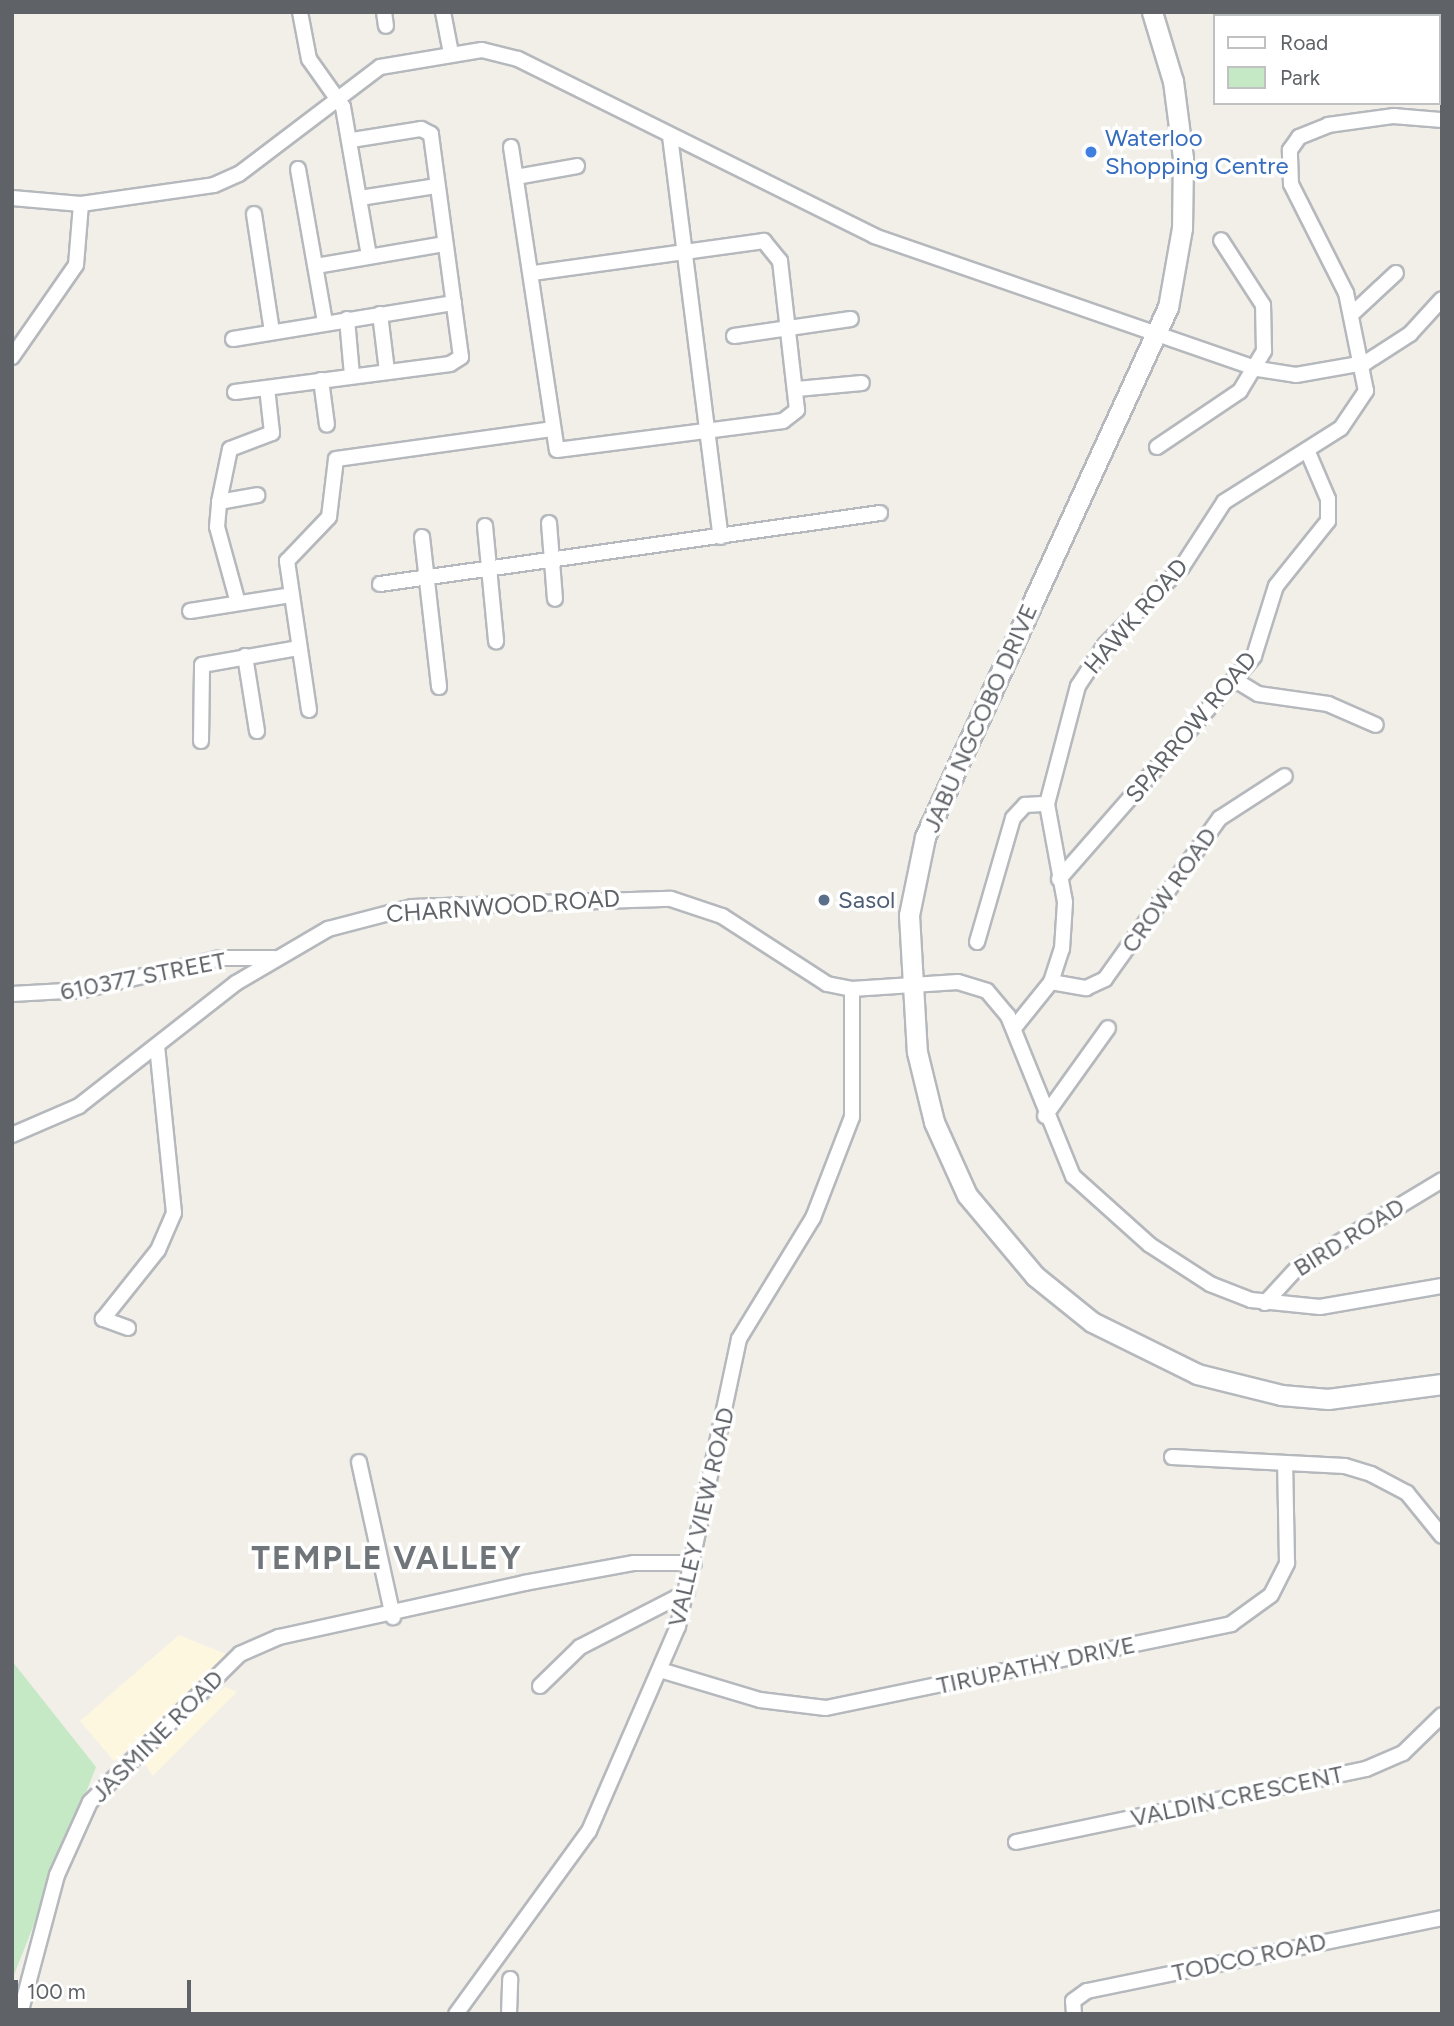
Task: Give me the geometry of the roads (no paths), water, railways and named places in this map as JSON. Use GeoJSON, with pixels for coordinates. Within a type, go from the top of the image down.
{"type":"FeatureCollection","features":[{"type":"Feature","properties":{"kind":"main road","name":"JABU NGCOBO DRIVE"},"geometry":{"type":"LineString","coordinates":[[1152,12],[1173,81],[1184,192],[1177,265],[1157,338],[937,801],[909,915],[910,985],[917,1052],[948,1158],[987,1224],[1068,1304],[1161,1360],[1281,1395],[1328,1399],[1442,1384]]}},
{"type":"Feature","properties":{"kind":"street"},"geometry":{"type":"LineString","coordinates":[[300,12],[309,59],[338,96],[352,141],[369,257]]}},
{"type":"Feature","properties":{"kind":"street"},"geometry":{"type":"LineString","coordinates":[[443,12],[451,53]]}},
{"type":"Feature","properties":{"kind":"street"},"geometry":{"type":"LineString","coordinates":[[12,198],[81,204],[227,180],[338,96],[380,68],[451,53],[482,50],[519,59],[874,236],[1157,338],[1258,369],[1296,375],[1365,363],[1410,334],[1442,299]]}},
{"type":"Feature","properties":{"kind":"street","name":"HAWK ROAD"},"geometry":{"type":"LineString","coordinates":[[1014,1028],[1051,982],[1065,932],[1047,804],[1066,713],[1093,661],[1182,567],[1224,502],[1307,450],[1354,416],[1366,391],[1365,363],[1352,314],[1331,253],[1291,184],[1290,150],[1299,137],[1328,125],[1394,116],[1442,120]]}},
{"type":"Feature","properties":{"kind":"street"},"geometry":{"type":"LineString","coordinates":[[235,392],[457,360],[454,303],[433,139],[426,130],[352,141]]}},
{"type":"Feature","properties":{"kind":"street"},"geometry":{"type":"LineString","coordinates":[[670,136],[722,537]]}},
{"type":"Feature","properties":{"kind":"street"},"geometry":{"type":"LineString","coordinates":[[511,146],[532,273],[551,429],[562,452],[789,419],[797,410],[797,389],[780,261],[771,246],[756,239],[532,273]]}},
{"type":"Feature","properties":{"kind":"street"},"geometry":{"type":"LineString","coordinates":[[516,177],[577,166]]}},
{"type":"Feature","properties":{"kind":"street"},"geometry":{"type":"LineString","coordinates":[[298,169],[325,322]]}},
{"type":"Feature","properties":{"kind":"street"},"geometry":{"type":"LineString","coordinates":[[360,198],[437,186]]}},
{"type":"Feature","properties":{"kind":"street"},"geometry":{"type":"LineString","coordinates":[[12,357],[76,265],[81,204]]}},
{"type":"Feature","properties":{"kind":"street"},"geometry":{"type":"LineString","coordinates":[[254,214],[272,332]]}},
{"type":"Feature","properties":{"kind":"street"},"geometry":{"type":"LineString","coordinates":[[1157,447],[1240,391],[1258,369],[1266,316],[1251,281],[1221,240]]}},
{"type":"Feature","properties":{"kind":"street"},"geometry":{"type":"LineString","coordinates":[[316,266],[445,244]]}},
{"type":"Feature","properties":{"kind":"street"},"geometry":{"type":"LineString","coordinates":[[1352,314],[1396,273]]}},
{"type":"Feature","properties":{"kind":"street"},"geometry":{"type":"LineString","coordinates":[[233,339],[454,303]]}},
{"type":"Feature","properties":{"kind":"street"},"geometry":{"type":"LineString","coordinates":[[380,314],[387,371]]}},
{"type":"Feature","properties":{"kind":"street"},"geometry":{"type":"LineString","coordinates":[[347,319],[352,375]]}},
{"type":"Feature","properties":{"kind":"street"},"geometry":{"type":"LineString","coordinates":[[734,336],[851,319]]}},
{"type":"Feature","properties":{"kind":"street"},"geometry":{"type":"LineString","coordinates":[[321,380],[327,425]]}},
{"type":"Feature","properties":{"kind":"street"},"geometry":{"type":"LineString","coordinates":[[797,389],[862,383]]}},
{"type":"Feature","properties":{"kind":"street"},"geometry":{"type":"LineString","coordinates":[[238,603],[231,560],[217,527],[219,502],[230,449],[272,433],[267,388]]}},
{"type":"Feature","properties":{"kind":"street"},"geometry":{"type":"LineString","coordinates":[[309,710],[287,561],[329,517],[335,499],[332,467],[340,456],[551,429]]}},
{"type":"Feature","properties":{"kind":"street","name":"SPARROW ROAD"},"geometry":{"type":"LineString","coordinates":[[1059,879],[1235,680],[1261,643],[1276,586],[1328,521],[1328,499],[1307,450]]}},
{"type":"Feature","properties":{"kind":"street"},"geometry":{"type":"LineString","coordinates":[[219,502],[257,495]]}},
{"type":"Feature","properties":{"kind":"street"},"geometry":{"type":"LineString","coordinates":[[380,584],[880,513]]}},
{"type":"Feature","properties":{"kind":"street"},"geometry":{"type":"LineString","coordinates":[[549,523],[555,599]]}},
{"type":"Feature","properties":{"kind":"street"},"geometry":{"type":"LineString","coordinates":[[485,526],[496,641]]}},
{"type":"Feature","properties":{"kind":"street"},"geometry":{"type":"LineString","coordinates":[[422,537],[439,687]]}},
{"type":"Feature","properties":{"kind":"street"},"geometry":{"type":"LineString","coordinates":[[190,611],[291,595]]}},
{"type":"Feature","properties":{"kind":"street"},"geometry":{"type":"LineString","coordinates":[[201,741],[200,668],[245,656],[298,648]]}},
{"type":"Feature","properties":{"kind":"street"},"geometry":{"type":"LineString","coordinates":[[245,656],[257,731]]}},
{"type":"Feature","properties":{"kind":"street"},"geometry":{"type":"LineString","coordinates":[[1235,680],[1258,694],[1328,704],[1376,725]]}},
{"type":"Feature","properties":{"kind":"street","name":"CROW ROAD"},"geometry":{"type":"LineString","coordinates":[[1051,982],[1086,988],[1105,979],[1220,818],[1285,776]]}},
{"type":"Feature","properties":{"kind":"street"},"geometry":{"type":"LineString","coordinates":[[977,942],[1013,817],[1025,805],[1047,804]]}},
{"type":"Feature","properties":{"kind":"street","name":"CHARNWOOD ROAD"},"geometry":{"type":"LineString","coordinates":[[12,1135],[79,1105],[274,958],[328,929],[412,907],[671,899],[722,916],[802,971],[852,989],[910,985],[979,987],[996,999],[1014,1028],[1045,1116],[1069,1170],[1107,1209],[1182,1270],[1265,1303]]}},
{"type":"Feature","properties":{"kind":"street","name":"610377 STREET"},"geometry":{"type":"LineString","coordinates":[[12,994],[83,990],[220,958],[274,958]]}},
{"type":"Feature","properties":{"kind":"street","name":"VALLEY VIEW ROAD"},"geometry":{"type":"LineString","coordinates":[[456,2014],[589,1830],[660,1670],[688,1592],[739,1339],[813,1218],[852,1117],[852,989]]}},
{"type":"Feature","properties":{"kind":"street"},"geometry":{"type":"LineString","coordinates":[[1045,1116],[1108,1028]]}},
{"type":"Feature","properties":{"kind":"street"},"geometry":{"type":"LineString","coordinates":[[128,1328],[103,1319],[158,1251],[174,1213],[157,1046]]}},
{"type":"Feature","properties":{"kind":"street","name":"BIRD ROAD"},"geometry":{"type":"LineString","coordinates":[[1265,1303],[1298,1267],[1442,1180]]}},
{"type":"Feature","properties":{"kind":"street"},"geometry":{"type":"LineString","coordinates":[[1265,1303],[1343,1305],[1442,1286]]}},
{"type":"Feature","properties":{"kind":"street"},"geometry":{"type":"LineString","coordinates":[[1172,1457],[1345,1466],[1391,1482],[1419,1503],[1442,1536]]}},
{"type":"Feature","properties":{"kind":"street"},"geometry":{"type":"LineString","coordinates":[[359,1462],[393,1617]]}},
{"type":"Feature","properties":{"kind":"street","name":"TIRUPATHY DRIVE"},"geometry":{"type":"LineString","coordinates":[[660,1670],[760,1700],[826,1708],[1231,1624],[1271,1595],[1287,1563],[1285,1463]]}},
{"type":"Feature","properties":{"kind":"street","name":"JASMINE ROAD"},"geometry":{"type":"LineString","coordinates":[[20,2014],[69,1843],[103,1784],[253,1646],[634,1563],[694,1563]]}},
{"type":"Feature","properties":{"kind":"street"},"geometry":{"type":"LineString","coordinates":[[540,1686],[580,1647],[688,1592]]}},
{"type":"Feature","properties":{"kind":"street","name":"VALDIN CRESCENT"},"geometry":{"type":"LineString","coordinates":[[1016,1842],[1366,1769],[1403,1753],[1442,1715]]}},
{"type":"Feature","properties":{"kind":"street","name":"TODCO ROAD"},"geometry":{"type":"LineString","coordinates":[[1073,2014],[1073,2001],[1087,1991],[1442,1918]]}},
{"type":"Feature","properties":{"kind":"street"},"geometry":{"type":"LineString","coordinates":[[509,2014],[505,1992],[510,1979]]}},
{"type":"Feature","properties":{"kind":"place","name":"Waterloo Shopping Centre"},"geometry":{"type":"Point","coordinates":[1091,152]}},
{"type":"Feature","properties":{"kind":"place","name":"Sasol"},"geometry":{"type":"Point","coordinates":[824,900]}},
{"type":"Feature","properties":{"kind":"district","name":"TEMPLE VALLEY"},"geometry":{"type":"Point","coordinates":[387,1558]}}]}
